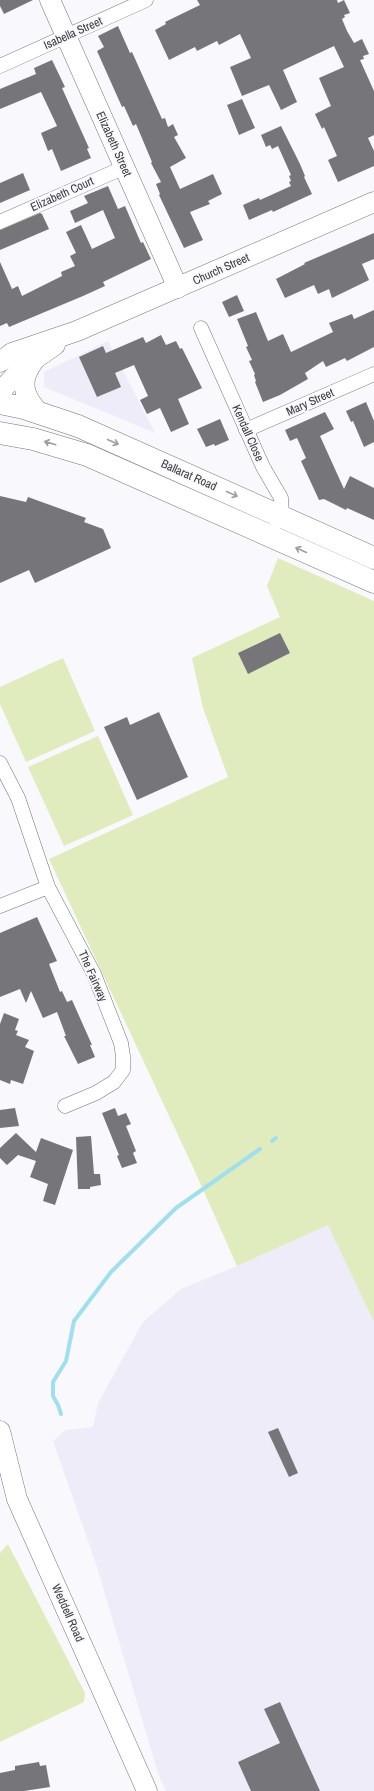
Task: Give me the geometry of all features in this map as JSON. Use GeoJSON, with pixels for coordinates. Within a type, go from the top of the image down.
{"type":"FeatureCollection","features":[{"type":"Feature","properties":{"kind":"highway","name":"Ballarat Road"},"geometry":{"type":"LineString","coordinates":[[0,403],[38,412],[78,426],[281,507],[374,558]]}},
{"type":"Feature","properties":{"kind":"highway","name":"Ballarat Road"},"geometry":{"type":"LineString","coordinates":[[0,433],[34,439],[87,455],[374,582]]}},
{"type":"Feature","properties":{"kind":"street","name":"Elizabeth Street"},"geometry":{"type":"LineString","coordinates":[[50,0],[178,288]]}},
{"type":"Feature","properties":{"kind":"street","name":"Isabella Street"},"geometry":{"type":"LineString","coordinates":[[0,66],[146,0]]}},
{"type":"Feature","properties":{"kind":"street","name":"Elizabeth Court"},"geometry":{"type":"LineString","coordinates":[[0,222],[124,167]]}},
{"type":"Feature","properties":{"kind":"street","name":"Church Street"},"geometry":{"type":"LineString","coordinates":[[2,359],[29,347],[68,335],[374,202]]}},
{"type":"Feature","properties":{"kind":"street","name":"Kendall Close"},"geometry":{"type":"LineString","coordinates":[[201,328],[281,507]]}},
{"type":"Feature","properties":{"kind":"street","name":"Church Street"},"geometry":{"type":"LineString","coordinates":[[0,392],[19,371],[68,335]]}},
{"type":"Feature","properties":{"kind":"street"},"geometry":{"type":"LineString","coordinates":[[36,358],[27,373],[24,387],[30,402],[38,412]]}},
{"type":"Feature","properties":{"kind":"street","name":"Mary Street"},"geometry":{"type":"LineString","coordinates":[[246,430],[374,374]]}},
{"type":"Feature","properties":{"kind":"street"},"geometry":{"type":"LineString","coordinates":[[265,534],[281,507]]}},
{"type":"Feature","properties":{"kind":"street","name":"The Fairway"},"geometry":{"type":"LineString","coordinates":[[0,762],[18,798],[48,887],[94,974],[121,1043],[123,1056],[122,1070],[114,1082],[96,1093],[65,1106]]}},
{"type":"Feature","properties":{"kind":"street"},"geometry":{"type":"LineString","coordinates":[[0,906],[48,887]]}},
{"type":"Feature","properties":{"kind":"street","name":"Weddell Road"},"geometry":{"type":"LineString","coordinates":[[0,1438],[17,1499],[147,1791]]}},
{"type":"Feature","properties":{"kind":"shaded area"},"geometry":{"type":"Polygon","coordinates":[[[108,341],[155,433],[44,387],[44,372],[108,341]]]}},
{"type":"Feature","properties":{"kind":"shaded area"},"geometry":{"type":"Polygon","coordinates":[[[329,1224],[374,1322],[374,1791],[166,1791],[158,1773],[96,1564],[53,1441],[65,1430],[93,1427],[98,1403],[143,1322],[181,1289],[237,1266],[329,1224]]]}},
{"type":"Feature","properties":{"kind":"green space"},"geometry":{"type":"Polygon","coordinates":[[[278,558],[374,601],[374,1322],[328,1225],[237,1266],[192,1165],[49,859],[228,777],[203,708],[192,658],[280,617],[267,586],[278,558]]]}},
{"type":"Feature","properties":{"kind":"green space"},"geometry":{"type":"Polygon","coordinates":[[[63,658],[95,731],[26,762],[0,704],[0,687],[63,658]]]}},
{"type":"Feature","properties":{"kind":"green space"},"geometry":{"type":"Polygon","coordinates":[[[98,736],[133,815],[64,846],[28,767],[98,736]]]}},
{"type":"Feature","properties":{"kind":"green space"},"geometry":{"type":"Polygon","coordinates":[[[8,1544],[85,1693],[84,1702],[0,1742],[0,1553],[8,1544]]]}},
{"type":"Feature","properties":{"kind":"building"},"geometry":{"type":"Polygon","coordinates":[[[0,0],[33,0],[4,14],[0,6],[0,0]]]}},
{"type":"Feature","properties":{"kind":"building"},"geometry":{"type":"Polygon","coordinates":[[[197,0],[337,0],[338,3],[344,0],[350,13],[344,15],[345,17],[342,19],[347,31],[354,43],[362,39],[369,54],[363,56],[364,59],[360,60],[374,91],[374,135],[368,138],[374,151],[374,166],[338,182],[328,160],[337,156],[324,127],[322,129],[315,114],[331,106],[319,78],[344,67],[334,46],[283,70],[297,102],[281,110],[269,85],[242,96],[230,67],[251,58],[240,34],[219,45],[217,41],[197,51],[195,47],[169,60],[155,30],[166,24],[165,22],[200,5],[197,0]]]}},
{"type":"Feature","properties":{"kind":"building"},"geometry":{"type":"Polygon","coordinates":[[[118,26],[130,53],[132,52],[162,119],[165,118],[168,127],[173,124],[178,135],[174,137],[186,158],[170,167],[180,189],[213,174],[222,194],[208,201],[210,204],[190,212],[203,240],[184,248],[159,195],[160,194],[156,184],[161,182],[151,163],[152,162],[136,124],[133,126],[124,106],[122,107],[97,51],[104,47],[98,36],[118,26]]]}},
{"type":"Feature","properties":{"kind":"building"},"geometry":{"type":"Polygon","coordinates":[[[52,60],[65,87],[62,88],[89,148],[87,149],[91,158],[61,171],[52,149],[48,151],[41,133],[57,126],[41,92],[0,109],[0,89],[36,74],[34,68],[52,60]]]}},
{"type":"Feature","properties":{"kind":"building"},"geometry":{"type":"Polygon","coordinates":[[[242,99],[255,128],[239,135],[227,105],[242,99]]]}},
{"type":"Feature","properties":{"kind":"building"},"geometry":{"type":"Polygon","coordinates":[[[281,126],[300,164],[312,194],[273,212],[272,210],[249,220],[243,205],[259,198],[260,200],[291,186],[289,176],[291,175],[278,146],[272,149],[270,145],[266,147],[261,135],[281,126]]]}},
{"type":"Feature","properties":{"kind":"building"},"geometry":{"type":"Polygon","coordinates":[[[23,173],[30,190],[0,203],[0,183],[23,173]]]}},
{"type":"Feature","properties":{"kind":"building"},"geometry":{"type":"Polygon","coordinates":[[[108,186],[118,209],[125,206],[141,243],[143,242],[151,259],[103,282],[105,286],[83,296],[9,327],[7,323],[0,326],[0,262],[12,289],[18,286],[22,296],[62,276],[61,272],[75,266],[70,256],[76,253],[66,232],[81,225],[92,249],[115,238],[103,210],[75,223],[70,211],[88,203],[84,196],[108,186]]]}},
{"type":"Feature","properties":{"kind":"building"},"geometry":{"type":"Polygon","coordinates":[[[40,213],[42,214],[49,229],[0,250],[0,230],[40,213]]]}},
{"type":"Feature","properties":{"kind":"building"},"geometry":{"type":"Polygon","coordinates":[[[374,233],[374,259],[362,264],[369,280],[332,298],[329,289],[318,294],[314,285],[285,298],[276,279],[305,264],[304,263],[374,233]]]}},
{"type":"Feature","properties":{"kind":"building"},"geometry":{"type":"Polygon","coordinates":[[[237,295],[244,311],[229,317],[222,302],[237,295]]]}},
{"type":"Feature","properties":{"kind":"building"},"geometry":{"type":"Polygon","coordinates":[[[374,310],[374,347],[347,361],[345,358],[326,367],[323,361],[305,373],[308,379],[280,395],[263,402],[255,382],[255,374],[249,361],[252,360],[246,347],[248,346],[237,319],[256,312],[268,341],[283,334],[291,352],[333,332],[329,323],[352,314],[354,319],[374,310]]]}},
{"type":"Feature","properties":{"kind":"building"},"geometry":{"type":"Polygon","coordinates":[[[161,335],[166,345],[176,341],[180,349],[182,348],[202,388],[178,399],[189,424],[171,432],[160,408],[147,414],[140,400],[148,396],[134,365],[115,373],[121,387],[97,397],[79,357],[103,346],[106,353],[143,337],[146,343],[161,335]]]}},
{"type":"Feature","properties":{"kind":"building"},"geometry":{"type":"Polygon","coordinates":[[[366,402],[374,421],[374,442],[364,447],[353,421],[351,422],[346,411],[366,402]]]}},
{"type":"Feature","properties":{"kind":"building"},"geometry":{"type":"Polygon","coordinates":[[[325,412],[334,429],[320,436],[344,489],[350,476],[374,488],[374,520],[347,508],[346,510],[324,499],[319,500],[301,461],[306,458],[297,438],[290,441],[285,430],[325,412]]]}},
{"type":"Feature","properties":{"kind":"building"},"geometry":{"type":"Polygon","coordinates":[[[220,419],[229,440],[215,446],[214,444],[206,447],[197,429],[220,419]]]}},
{"type":"Feature","properties":{"kind":"building"},"geometry":{"type":"Polygon","coordinates":[[[0,496],[26,502],[28,497],[86,518],[84,522],[103,529],[111,548],[35,583],[29,570],[0,583],[0,496]]]}},
{"type":"Feature","properties":{"kind":"building"},"geometry":{"type":"Polygon","coordinates":[[[280,633],[290,653],[248,674],[238,653],[280,633]]]}},
{"type":"Feature","properties":{"kind":"building"},"geometry":{"type":"Polygon","coordinates":[[[159,712],[188,777],[137,800],[104,727],[127,717],[130,725],[159,712]]]}},
{"type":"Feature","properties":{"kind":"building"},"geometry":{"type":"Polygon","coordinates":[[[37,917],[57,961],[49,964],[60,992],[62,991],[67,1002],[72,1000],[92,1045],[90,1045],[95,1057],[78,1064],[64,1036],[66,1036],[57,1012],[43,1018],[31,991],[26,1003],[20,989],[0,997],[0,933],[37,917]]]}},
{"type":"Feature","properties":{"kind":"building"},"geometry":{"type":"Polygon","coordinates":[[[4,1013],[19,1019],[15,1030],[18,1031],[16,1035],[29,1040],[25,1047],[34,1051],[23,1084],[11,1080],[10,1084],[0,1080],[0,1024],[4,1013]]]}},
{"type":"Feature","properties":{"kind":"building"},"geometry":{"type":"Polygon","coordinates":[[[15,1108],[19,1126],[0,1128],[0,1110],[15,1108]]]}},
{"type":"Feature","properties":{"kind":"building"},"geometry":{"type":"Polygon","coordinates":[[[115,1108],[118,1116],[126,1113],[131,1124],[126,1126],[136,1151],[133,1153],[137,1163],[122,1168],[117,1156],[119,1155],[102,1113],[115,1108]]]}},
{"type":"Feature","properties":{"kind":"building"},"geometry":{"type":"Polygon","coordinates":[[[16,1133],[36,1152],[41,1138],[73,1150],[55,1205],[43,1201],[48,1184],[30,1177],[36,1161],[18,1155],[7,1165],[0,1158],[0,1148],[16,1133]]]}},
{"type":"Feature","properties":{"kind":"building"},"geometry":{"type":"Polygon","coordinates":[[[91,1136],[94,1174],[100,1174],[101,1185],[90,1187],[90,1189],[78,1189],[76,1137],[91,1136]]]}},
{"type":"Feature","properties":{"kind":"building"},"geometry":{"type":"Polygon","coordinates":[[[278,1428],[298,1473],[289,1477],[268,1432],[278,1428]]]}},
{"type":"Feature","properties":{"kind":"building"},"geometry":{"type":"Polygon","coordinates":[[[280,1702],[320,1791],[251,1791],[238,1762],[280,1743],[264,1709],[280,1702]]]}},
{"type":"Feature","properties":{"kind":"building"},"geometry":{"type":"Polygon","coordinates":[[[39,1762],[40,1766],[46,1765],[50,1787],[24,1791],[0,1791],[0,1773],[15,1770],[15,1766],[39,1762]]]}},
{"type":"Feature","properties":{"kind":"waterway"},"geometry":{"type":"LineString","coordinates":[[272,1141],[276,1138]]}},
{"type":"Feature","properties":{"kind":"waterway"},"geometry":{"type":"LineString","coordinates":[[61,1414],[53,1396],[53,1382],[66,1361],[74,1321],[111,1272],[176,1208],[260,1149]]}}]}
